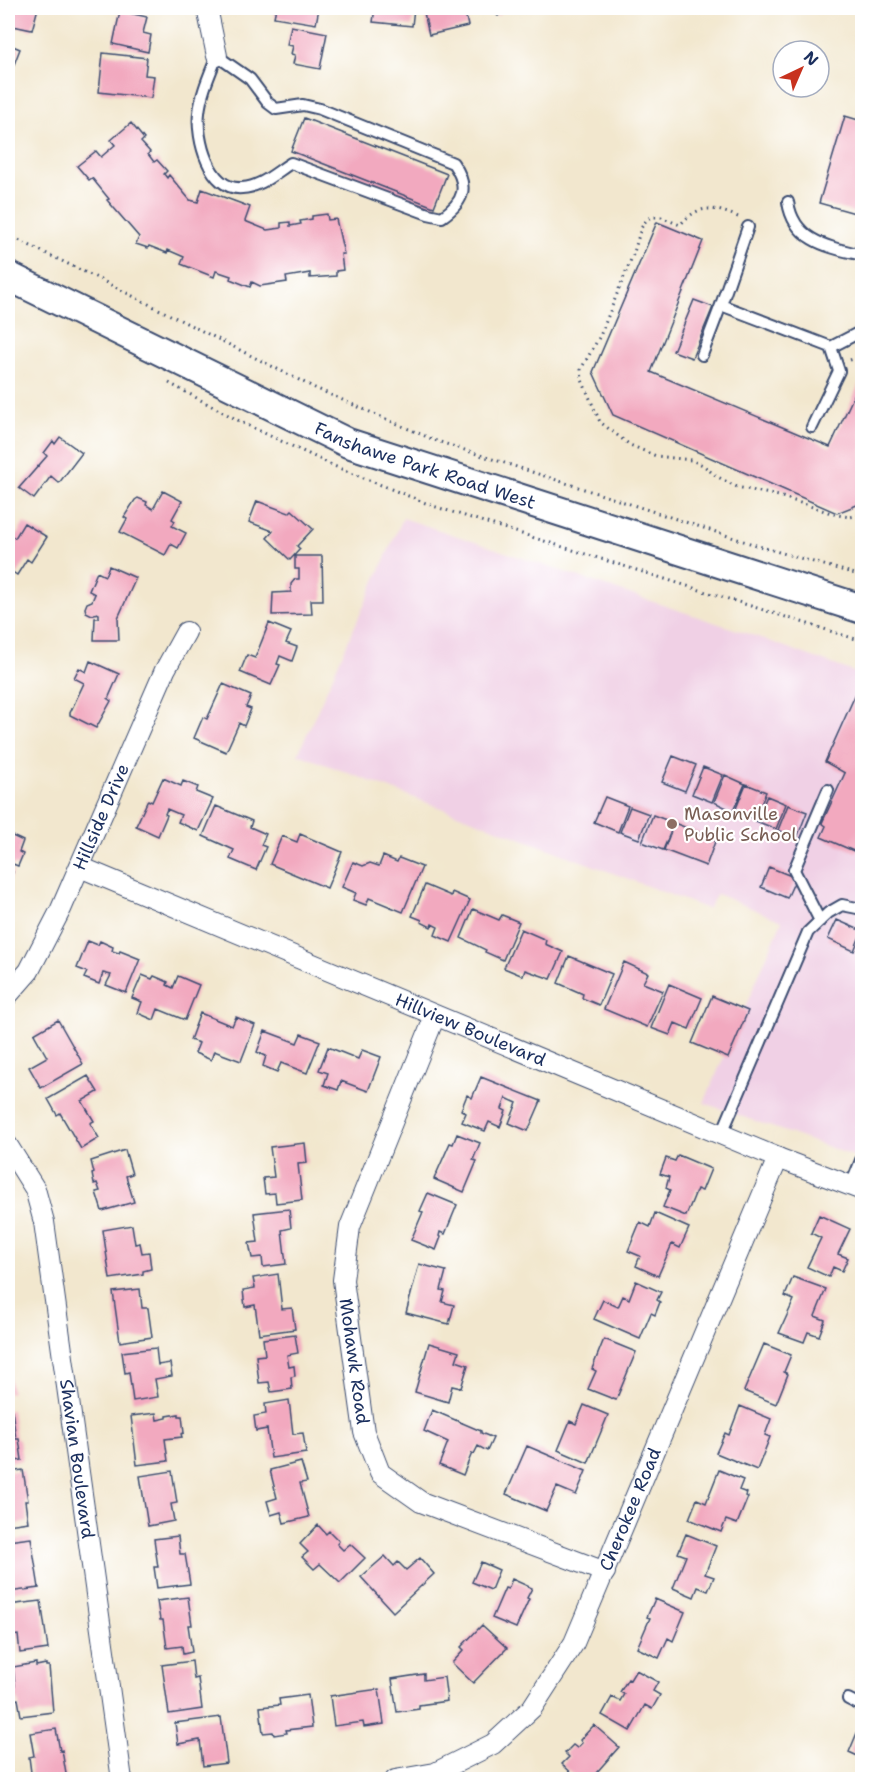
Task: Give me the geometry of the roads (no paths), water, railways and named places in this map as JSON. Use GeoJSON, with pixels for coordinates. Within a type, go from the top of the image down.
{"type":"FeatureCollection","features":[{"type":"Feature","properties":{"kind":"main road","name":"Fanshawe Park Road West"},"geometry":{"type":"LineString","coordinates":[[8,276],[348,443],[862,609]]}},
{"type":"Feature","properties":{"kind":"street"},"geometry":{"type":"LineString","coordinates":[[207,8],[217,56]]}},
{"type":"Feature","properties":{"kind":"street","name":"Hillside Drive"},"geometry":{"type":"LineString","coordinates":[[8,995],[29,971],[61,909],[165,670],[186,632]]}},
{"type":"Feature","properties":{"kind":"street","name":"Hillview Boulevard"},"geometry":{"type":"LineString","coordinates":[[80,867],[778,1158],[857,1187]]}},
{"type":"Feature","properties":{"kind":"street","name":"Mohawk Road"},"geometry":{"type":"LineString","coordinates":[[435,1016],[350,1227],[342,1280],[364,1432],[380,1473],[421,1502],[605,1572]]}},
{"type":"Feature","properties":{"kind":"street","name":"Shavian Boulevard"},"geometry":{"type":"LineString","coordinates":[[8,1146],[35,1189],[44,1222],[122,1779]]}},
{"type":"Feature","properties":{"kind":"street","name":"Cherokee Road"},"geometry":{"type":"LineString","coordinates":[[394,1779],[435,1773],[493,1744],[532,1708],[574,1643],[778,1158]]}},
{"type":"Feature","properties":{"kind":"lane"},"geometry":{"type":"LineString","coordinates":[[217,56],[250,79],[276,110],[303,105],[320,109],[453,163],[460,174],[463,187],[460,200],[442,217],[428,214],[291,163],[257,185],[241,189],[228,187],[216,178],[209,166],[198,128],[200,102],[217,56]]}},
{"type":"Feature","properties":{"kind":"lane"},"geometry":{"type":"LineString","coordinates":[[788,202],[790,216],[800,231],[825,246],[862,255]]}},
{"type":"Feature","properties":{"kind":"lane"},"geometry":{"type":"LineString","coordinates":[[702,355],[748,227]]}},
{"type":"Feature","properties":{"kind":"lane"},"geometry":{"type":"LineString","coordinates":[[721,305],[831,346],[862,331]]}},
{"type":"Feature","properties":{"kind":"lane"},"geometry":{"type":"LineString","coordinates":[[812,427],[839,371],[831,346]]}},
{"type":"Feature","properties":{"kind":"lane"},"geometry":{"type":"LineString","coordinates":[[820,921],[794,870],[828,790]]}},
{"type":"Feature","properties":{"kind":"lane"},"geometry":{"type":"LineString","coordinates":[[722,1133],[808,932],[828,913],[842,905],[862,909]]}},
{"type":"Feature","properties":{"kind":"lane"},"geometry":{"type":"LineString","coordinates":[[857,1187],[862,1158]]}},
{"type":"Feature","properties":{"kind":"lane"},"geometry":{"type":"LineString","coordinates":[[848,1700],[862,1706]]}},
{"type":"Feature","properties":{"kind":"place","name":"Masonville Public School"},"geometry":{"type":"Point","coordinates":[672,824]}}]}
